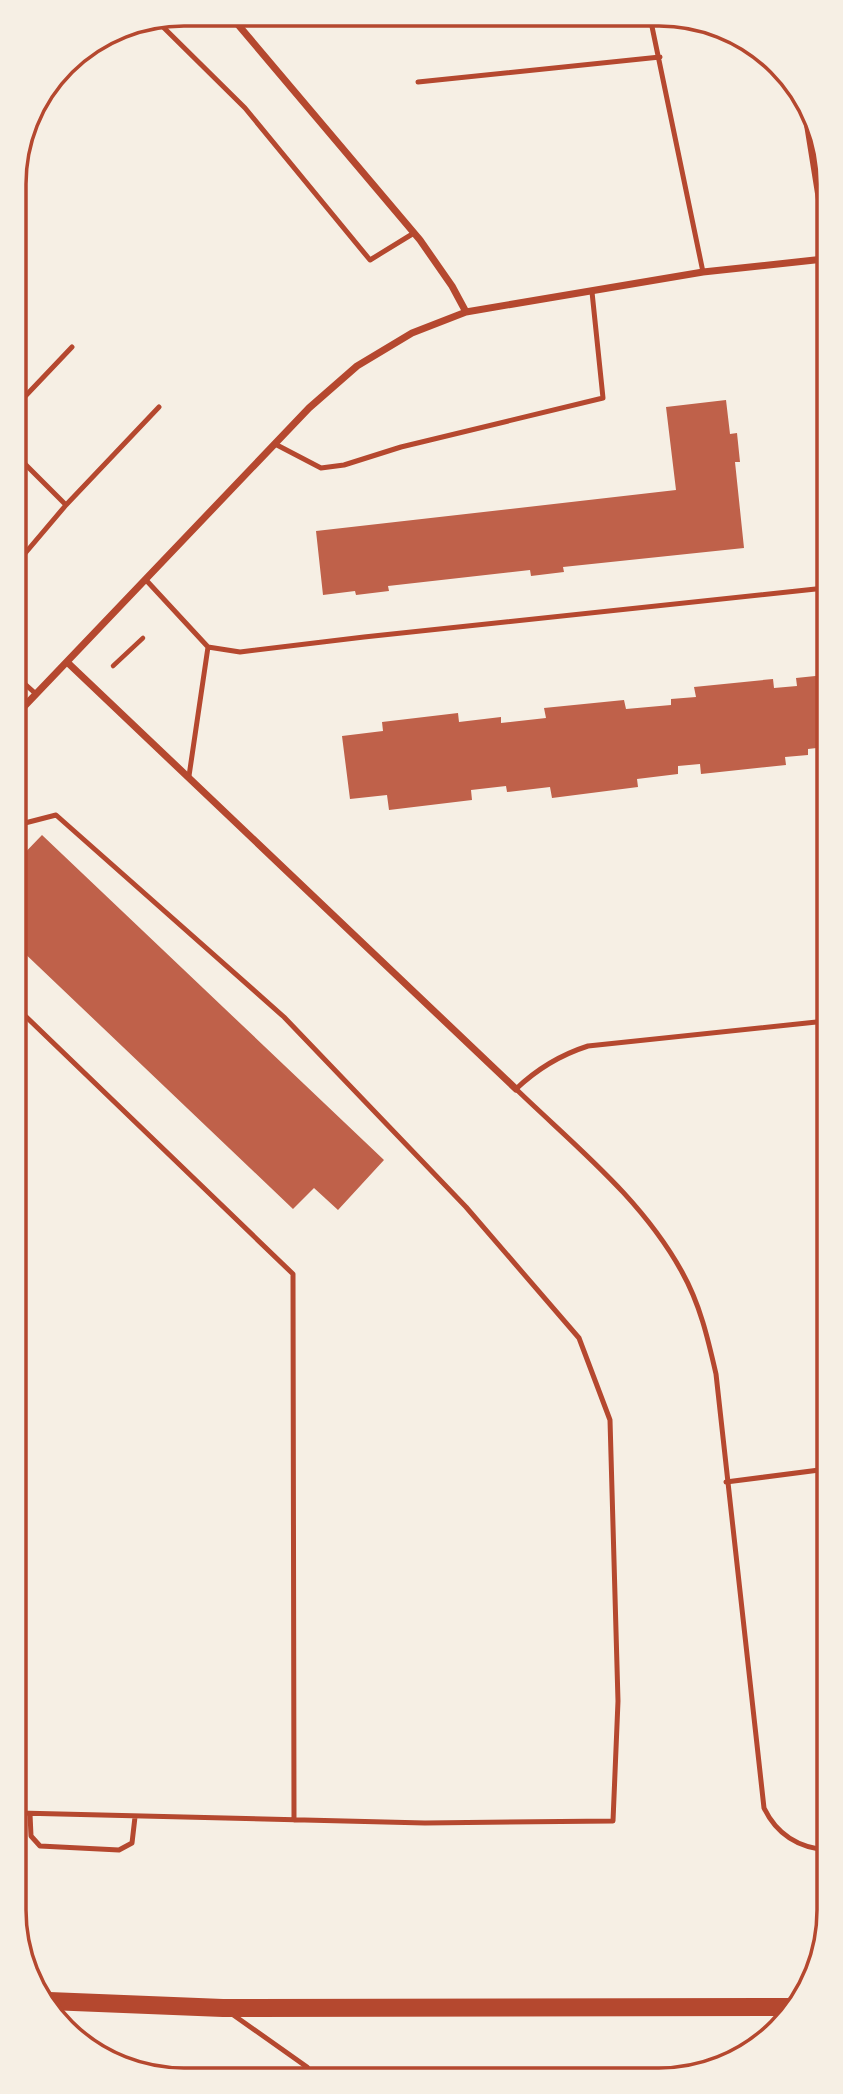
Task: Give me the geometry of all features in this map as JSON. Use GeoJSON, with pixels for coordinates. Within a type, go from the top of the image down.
{"type":"FeatureCollection","features":[{"type":"Feature","properties":{"kind":"main road"},"geometry":{"type":"LineString","coordinates":[[56,2001],[223,2008],[783,2007]]}},
{"type":"Feature","properties":{"kind":"street"},"geometry":{"type":"LineString","coordinates":[[239,26],[414,233],[452,286],[466,312]]}},
{"type":"Feature","properties":{"kind":"street"},"geometry":{"type":"LineString","coordinates":[[27,704],[309,408],[357,366],[412,333],[466,312],[703,272],[817,260]]}},
{"type":"Feature","properties":{"kind":"street"},"geometry":{"type":"LineString","coordinates":[[67,662],[516,1088]]}},
{"type":"Feature","properties":{"kind":"lane"},"geometry":{"type":"LineString","coordinates":[[652,26],[703,272]]}},
{"type":"Feature","properties":{"kind":"lane"},"geometry":{"type":"LineString","coordinates":[[164,28],[245,108],[370,260],[414,233]]}},
{"type":"Feature","properties":{"kind":"lane"},"geometry":{"type":"LineString","coordinates":[[418,82],[660,57]]}},
{"type":"Feature","properties":{"kind":"lane"},"geometry":{"type":"LineString","coordinates":[[808,133],[817,190]]}},
{"type":"Feature","properties":{"kind":"lane"},"geometry":{"type":"LineString","coordinates":[[275,444],[321,468],[344,465],[401,447],[603,398],[592,292]]}},
{"type":"Feature","properties":{"kind":"lane"},"geometry":{"type":"LineString","coordinates":[[27,395],[72,347]]}},
{"type":"Feature","properties":{"kind":"lane"},"geometry":{"type":"LineString","coordinates":[[27,551],[66,505],[159,407]]}},
{"type":"Feature","properties":{"kind":"lane"},"geometry":{"type":"LineString","coordinates":[[27,466],[66,505]]}},
{"type":"Feature","properties":{"kind":"lane"},"geometry":{"type":"LineString","coordinates":[[146,580],[208,647],[240,652],[817,590]]}},
{"type":"Feature","properties":{"kind":"lane"},"geometry":{"type":"LineString","coordinates":[[189,776],[208,647]]}},
{"type":"Feature","properties":{"kind":"lane"},"geometry":{"type":"LineString","coordinates":[[27,686],[36,694]]}},
{"type":"Feature","properties":{"kind":"lane"},"geometry":{"type":"LineString","coordinates":[[26,1814],[425,1824],[613,1821],[618,1701],[610,1420],[579,1338],[466,1207],[284,1017],[56,815],[27,823]]}},
{"type":"Feature","properties":{"kind":"lane"},"geometry":{"type":"LineString","coordinates":[[27,1017],[293,1273],[294,1820]]}},
{"type":"Feature","properties":{"kind":"lane"},"geometry":{"type":"LineString","coordinates":[[816,1849],[788,1839],[771,1822],[764,1808],[716,1374],[704,1322],[683,1274],[655,1228],[633,1201],[516,1088],[533,1072],[565,1054],[588,1046],[817,1022]]}},
{"type":"Feature","properties":{"kind":"lane"},"geometry":{"type":"LineString","coordinates":[[726,1482],[816,1470]]}},
{"type":"Feature","properties":{"kind":"lane"},"geometry":{"type":"LineString","coordinates":[[30,1814],[31,1836],[40,1846],[119,1850],[132,1843],[135,1816]]}},
{"type":"Feature","properties":{"kind":"lane"},"geometry":{"type":"LineString","coordinates":[[223,2008],[308,2068]]}},
{"type":"Feature","properties":{"kind":"path"},"geometry":{"type":"LineString","coordinates":[[113,666],[143,638]]}},
{"type":"Feature","properties":{"kind":"building"},"geometry":{"type":"Polygon","coordinates":[[[726,400],[730,434],[737,433],[740,462],[735,462],[744,548],[563,567],[564,572],[531,576],[530,570],[388,586],[389,591],[356,595],[355,591],[323,595],[316,531],[676,490],[666,407],[726,400]]]}},
{"type":"Feature","properties":{"kind":"building"},"geometry":{"type":"Polygon","coordinates":[[[817,676],[817,748],[808,749],[808,755],[785,757],[786,765],[701,774],[700,764],[678,766],[678,774],[637,779],[638,787],[552,798],[550,787],[507,792],[506,786],[471,790],[472,800],[389,810],[387,795],[350,799],[342,736],[383,731],[382,722],[458,713],[459,722],[501,717],[501,723],[546,718],[544,708],[624,700],[626,709],[671,705],[671,699],[696,697],[694,687],[773,679],[774,688],[797,686],[796,678],[817,676]]]}},
{"type":"Feature","properties":{"kind":"building"},"geometry":{"type":"Polygon","coordinates":[[[42,835],[384,1160],[338,1210],[314,1188],[293,1209],[27,955],[27,851],[42,835]]]}}]}
